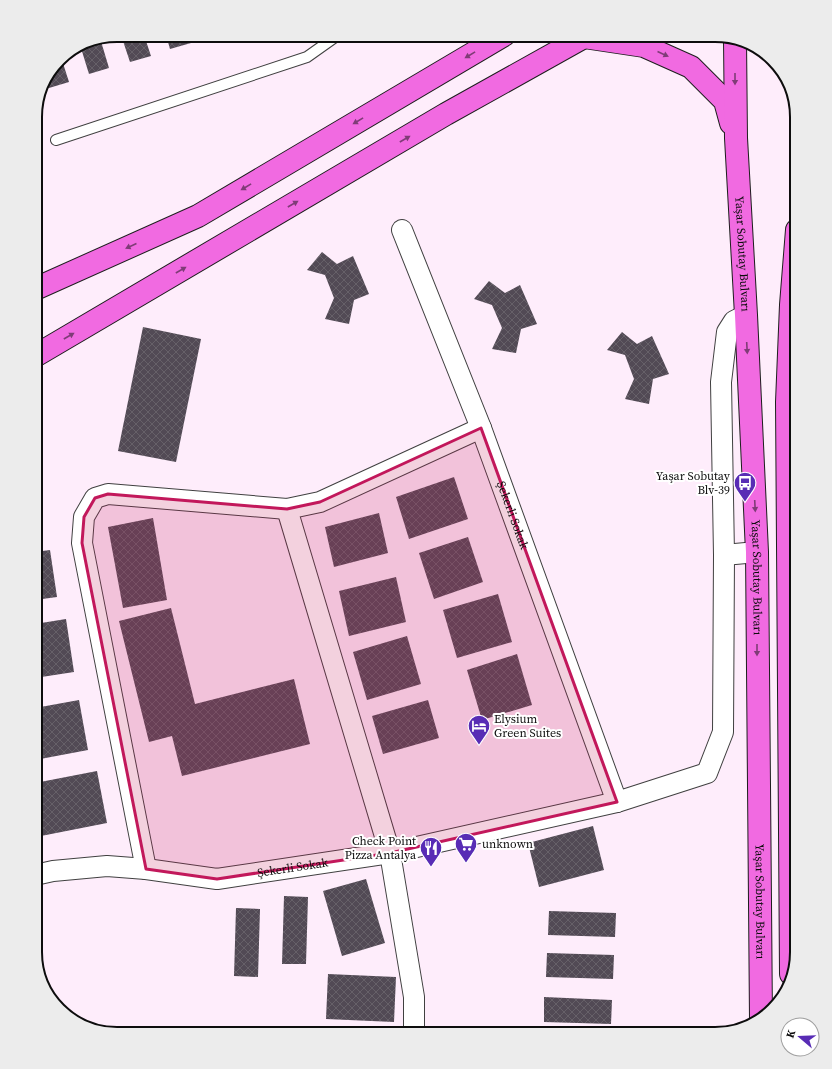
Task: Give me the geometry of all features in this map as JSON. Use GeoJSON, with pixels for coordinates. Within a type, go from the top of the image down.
{"type":"FeatureCollection","features":[{"type":"Feature","properties":{"kind":"main road"},"geometry":{"type":"LineString","coordinates":[[42,286],[198,216],[492,42]]}},
{"type":"Feature","properties":{"kind":"main road"},"geometry":{"type":"LineString","coordinates":[[42,352],[440,118],[577,42]]}},
{"type":"Feature","properties":{"kind":"main road"},"geometry":{"type":"LineString","coordinates":[[622,42],[644,46],[691,67],[725,101],[736,138]]}},
{"type":"Feature","properties":{"kind":"main road","name":"Yaşar Sobutay Bulvarı"},"geometry":{"type":"LineString","coordinates":[[735,45],[736,138],[746,316],[756,552],[761,1012]]}},
{"type":"Feature","properties":{"kind":"main road"},"geometry":{"type":"LineString","coordinates":[[790,329],[787,402],[790,831]]}},
{"type":"Feature","properties":{"kind":"street","name":"Şekerli Sokak"},"geometry":{"type":"LineString","coordinates":[[402,230],[481,428],[617,802]]}},
{"type":"Feature","properties":{"kind":"street","name":"Şekerli Sokak"},"geometry":{"type":"LineString","coordinates":[[42,874],[107,866],[146,869],[217,879],[390,853],[617,802],[708,773],[723,732],[724,555],[721,382],[727,332],[734,321],[746,316]]}},
{"type":"Feature","properties":{"kind":"street"},"geometry":{"type":"LineString","coordinates":[[146,869],[82,543],[84,517],[95,498],[108,494],[287,509],[320,502],[481,428]]}},
{"type":"Feature","properties":{"kind":"street"},"geometry":{"type":"LineString","coordinates":[[287,509],[390,853],[414,997],[414,1027]]}},
{"type":"Feature","properties":{"kind":"street"},"geometry":{"type":"LineString","coordinates":[[724,555],[756,552]]}},
{"type":"Feature","properties":{"kind":"lane"},"geometry":{"type":"LineString","coordinates":[[56,140],[307,57],[328,42]]}},
{"type":"Feature","properties":{"kind":"highlighted area"},"geometry":{"type":"Polygon","coordinates":[[[481,428],[617,802],[390,853],[217,879],[146,869],[82,543],[84,517],[95,498],[108,494],[287,509],[320,502],[481,428]]]}},
{"type":"Feature","properties":{"kind":"building"},"geometry":{"type":"Polygon","coordinates":[[[123,42],[146,42],[151,56],[130,62],[123,42]]]}},
{"type":"Feature","properties":{"kind":"building"},"geometry":{"type":"Polygon","coordinates":[[[168,42],[191,43],[170,49],[168,42]]]}},
{"type":"Feature","properties":{"kind":"building"},"geometry":{"type":"Polygon","coordinates":[[[102,43],[109,68],[89,74],[82,51],[102,43]]]}},
{"type":"Feature","properties":{"kind":"building"},"geometry":{"type":"Polygon","coordinates":[[[63,65],[69,82],[49,88],[57,71],[63,65]]]}},
{"type":"Feature","properties":{"kind":"building"},"geometry":{"type":"Polygon","coordinates":[[[322,252],[337,264],[353,256],[369,294],[354,300],[349,324],[325,319],[334,298],[325,275],[307,270],[322,252]]]}},
{"type":"Feature","properties":{"kind":"building"},"geometry":{"type":"Polygon","coordinates":[[[489,281],[505,293],[520,285],[537,324],[521,329],[516,353],[492,349],[502,328],[492,305],[474,299],[489,281]]]}},
{"type":"Feature","properties":{"kind":"building"},"geometry":{"type":"Polygon","coordinates":[[[143,327],[201,339],[176,462],[118,451],[143,327]]]}},
{"type":"Feature","properties":{"kind":"building"},"geometry":{"type":"Polygon","coordinates":[[[622,332],[637,344],[652,336],[669,374],[653,379],[649,404],[625,399],[634,379],[625,355],[607,350],[622,332]]]}},
{"type":"Feature","properties":{"kind":"building"},"geometry":{"type":"Polygon","coordinates":[[[454,477],[468,519],[409,539],[396,497],[454,477]]]}},
{"type":"Feature","properties":{"kind":"building"},"geometry":{"type":"Polygon","coordinates":[[[379,513],[388,553],[334,567],[325,527],[379,513]]]}},
{"type":"Feature","properties":{"kind":"building"},"geometry":{"type":"Polygon","coordinates":[[[153,518],[167,600],[123,608],[108,527],[153,518]]]}},
{"type":"Feature","properties":{"kind":"building"},"geometry":{"type":"Polygon","coordinates":[[[468,537],[483,582],[434,599],[419,553],[468,537]]]}},
{"type":"Feature","properties":{"kind":"building"},"geometry":{"type":"Polygon","coordinates":[[[50,550],[57,597],[42,599],[42,551],[50,550]]]}},
{"type":"Feature","properties":{"kind":"building"},"geometry":{"type":"Polygon","coordinates":[[[396,577],[406,622],[349,636],[339,591],[396,577]]]}},
{"type":"Feature","properties":{"kind":"building"},"geometry":{"type":"Polygon","coordinates":[[[498,594],[512,642],[457,658],[443,610],[498,594]]]}},
{"type":"Feature","properties":{"kind":"building"},"geometry":{"type":"Polygon","coordinates":[[[171,608],[195,704],[294,679],[310,744],[182,776],[172,736],[149,742],[119,621],[171,608]]]}},
{"type":"Feature","properties":{"kind":"building"},"geometry":{"type":"Polygon","coordinates":[[[66,619],[74,672],[42,677],[42,623],[66,619]]]}},
{"type":"Feature","properties":{"kind":"building"},"geometry":{"type":"Polygon","coordinates":[[[407,636],[421,684],[367,700],[353,652],[407,636]]]}},
{"type":"Feature","properties":{"kind":"building"},"geometry":{"type":"Polygon","coordinates":[[[517,654],[532,705],[482,720],[467,670],[517,654]]]}},
{"type":"Feature","properties":{"kind":"building"},"geometry":{"type":"Polygon","coordinates":[[[79,700],[88,750],[42,759],[42,707],[79,700]]]}},
{"type":"Feature","properties":{"kind":"building"},"geometry":{"type":"Polygon","coordinates":[[[428,700],[439,738],[383,754],[372,716],[428,700]]]}},
{"type":"Feature","properties":{"kind":"building"},"geometry":{"type":"Polygon","coordinates":[[[97,771],[107,823],[42,836],[42,782],[97,771]]]}},
{"type":"Feature","properties":{"kind":"building"},"geometry":{"type":"Polygon","coordinates":[[[593,826],[604,870],[539,887],[528,843],[593,826]]]}},
{"type":"Feature","properties":{"kind":"building"},"geometry":{"type":"Polygon","coordinates":[[[366,879],[385,943],[342,956],[323,891],[366,879]]]}},
{"type":"Feature","properties":{"kind":"building"},"geometry":{"type":"Polygon","coordinates":[[[284,896],[308,897],[306,964],[282,964],[284,896]]]}},
{"type":"Feature","properties":{"kind":"building"},"geometry":{"type":"Polygon","coordinates":[[[236,908],[260,909],[258,977],[234,976],[236,908]]]}},
{"type":"Feature","properties":{"kind":"building"},"geometry":{"type":"Polygon","coordinates":[[[549,911],[616,913],[615,937],[548,935],[549,911]]]}},
{"type":"Feature","properties":{"kind":"building"},"geometry":{"type":"Polygon","coordinates":[[[547,953],[614,955],[613,979],[546,977],[547,953]]]}},
{"type":"Feature","properties":{"kind":"building"},"geometry":{"type":"Polygon","coordinates":[[[328,974],[396,977],[394,1022],[326,1019],[328,974]]]}},
{"type":"Feature","properties":{"kind":"building"},"geometry":{"type":"Polygon","coordinates":[[[544,997],[612,1000],[611,1024],[544,1022],[544,997]]]}},
{"type":"Feature","properties":{"kind":"place","name":"Yaşar Sobutay Blv-39"},"geometry":{"type":"Point","coordinates":[745,502]}},
{"type":"Feature","properties":{"kind":"place","name":"Elysium Green Suites"},"geometry":{"type":"Point","coordinates":[479,746]}},
{"type":"Feature","properties":{"kind":"place","name":"unknown"},"geometry":{"type":"Point","coordinates":[466,864]}},
{"type":"Feature","properties":{"kind":"place","name":"Check Point Pizza Antalya"},"geometry":{"type":"Point","coordinates":[431,868]}}]}
